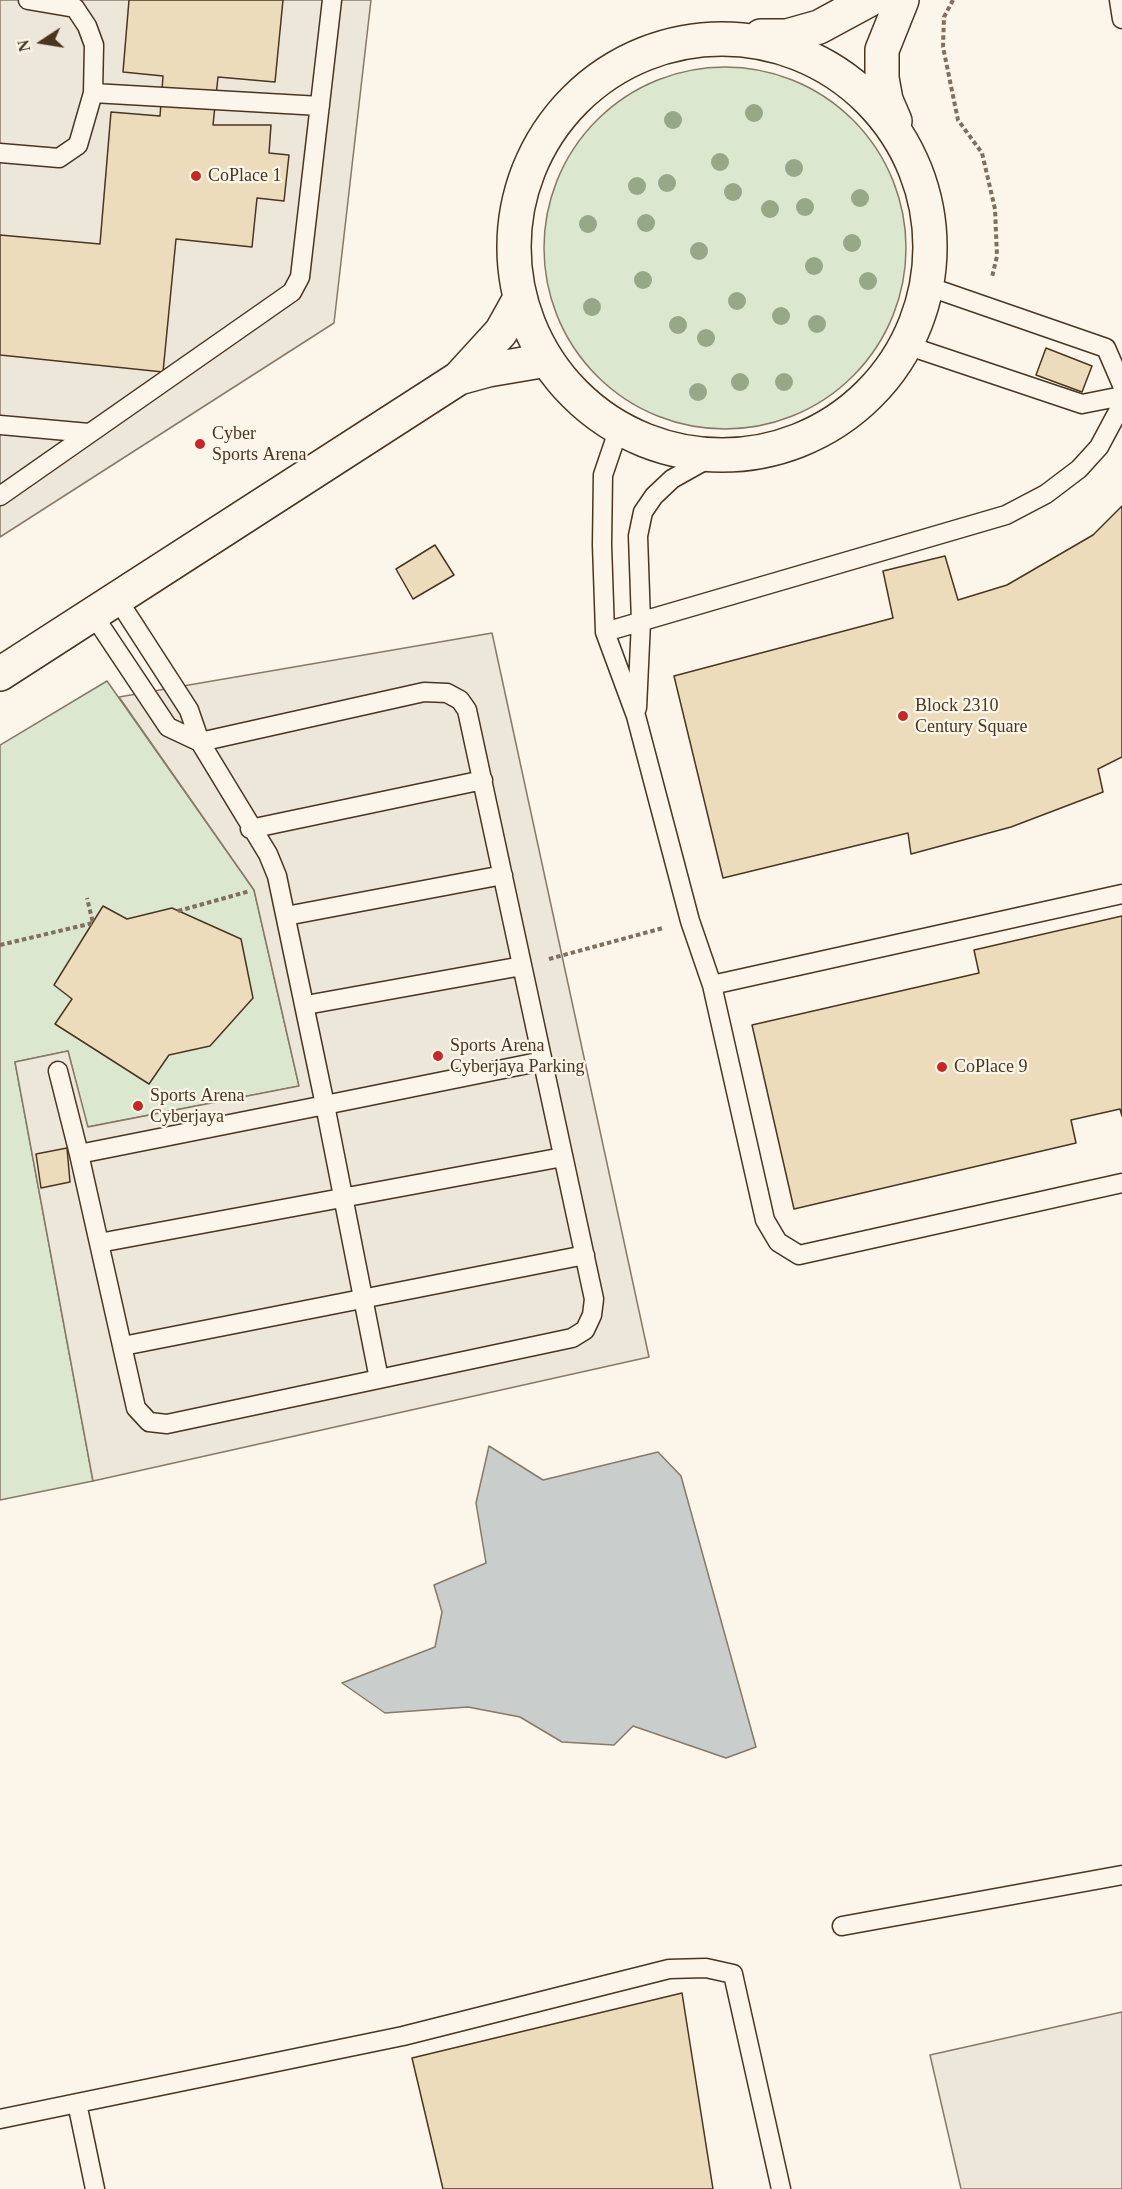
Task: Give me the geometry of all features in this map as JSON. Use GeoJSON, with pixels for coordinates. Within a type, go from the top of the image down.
{"type":"FeatureCollection","features":[{"type":"Feature","properties":{"kind":"street"},"geometry":{"type":"LineString","coordinates":[[869,0],[819,27],[787,36],[709,38],[676,43],[644,52],[615,68],[588,87],[564,111],[540,147],[519,199],[514,232],[515,265],[520,298],[531,330],[548,360],[567,386],[591,409],[619,428],[648,443],[681,452],[713,456],[752,454],[790,445],[826,429],[858,406],[885,378],[906,345],[919,316],[927,286],[930,258],[926,203],[886,100],[882,78],[882,50],[902,0]]}},
{"type":"Feature","properties":{"kind":"street"},"geometry":{"type":"LineString","coordinates":[[709,38],[743,39],[777,45],[809,57],[839,74],[873,104],[888,121],[907,150]]}},
{"type":"Feature","properties":{"kind":"street"},"geometry":{"type":"LineString","coordinates":[[0,674],[106,608],[459,378],[501,332],[520,298]]}},
{"type":"Feature","properties":{"kind":"street"},"geometry":{"type":"LineString","coordinates":[[459,378],[488,370],[548,360]]}},
{"type":"Feature","properties":{"kind":"lane"},"geometry":{"type":"LineString","coordinates":[[0,153],[59,158],[78,145],[93,93],[93,45],[87,26],[75,8],[28,0]]}},
{"type":"Feature","properties":{"kind":"lane"},"geometry":{"type":"LineString","coordinates":[[0,496],[292,292],[300,277],[332,0]]}},
{"type":"Feature","properties":{"kind":"lane"},"geometry":{"type":"LineString","coordinates":[[1119,0],[1122,19]]}},
{"type":"Feature","properties":{"kind":"lane"},"geometry":{"type":"LineString","coordinates":[[93,93],[320,106]]}},
{"type":"Feature","properties":{"kind":"lane"},"geometry":{"type":"LineString","coordinates":[[927,286],[987,304],[1106,348],[1122,386]]}},
{"type":"Feature","properties":{"kind":"lane"},"geometry":{"type":"LineString","coordinates":[[906,345],[1082,404],[1122,396]]}},
{"type":"Feature","properties":{"kind":"lane"},"geometry":{"type":"LineString","coordinates":[[605,632],[1006,515],[1046,495],[1079,469],[1099,447],[1122,404]]}},
{"type":"Feature","properties":{"kind":"lane"},"geometry":{"type":"LineString","coordinates":[[0,425],[89,433]]}},
{"type":"Feature","properties":{"kind":"lane"},"geometry":{"type":"LineString","coordinates":[[619,428],[603,475],[602,545],[605,632],[636,716],[690,921],[712,986],[765,1220],[778,1242],[799,1255],[1122,1183]]}},
{"type":"Feature","properties":{"kind":"lane"},"geometry":{"type":"LineString","coordinates":[[636,716],[641,622],[638,536],[643,512],[654,496],[672,479],[713,456]]}},
{"type":"Feature","properties":{"kind":"lane"},"geometry":{"type":"LineString","coordinates":[[106,608],[189,710],[200,742],[250,829],[268,854],[278,876],[306,1005],[379,1379]]}},
{"type":"Feature","properties":{"kind":"lane"},"geometry":{"type":"LineString","coordinates":[[58,1071],[136,1408],[149,1422],[167,1424],[572,1338],[585,1330],[592,1315],[594,1299],[467,710],[460,700],[447,693],[424,692],[200,742],[168,727],[106,608]]}},
{"type":"Feature","properties":{"kind":"lane"},"geometry":{"type":"LineString","coordinates":[[250,829],[483,780]]}},
{"type":"Feature","properties":{"kind":"lane"},"geometry":{"type":"LineString","coordinates":[[286,916],[503,875]]}},
{"type":"Feature","properties":{"kind":"lane"},"geometry":{"type":"LineString","coordinates":[[712,986],[1122,894]]}},
{"type":"Feature","properties":{"kind":"lane"},"geometry":{"type":"LineString","coordinates":[[306,1005],[522,966]]}},
{"type":"Feature","properties":{"kind":"lane"},"geometry":{"type":"LineString","coordinates":[[79,1154],[543,1061]]}},
{"type":"Feature","properties":{"kind":"lane"},"geometry":{"type":"LineString","coordinates":[[99,1243],[564,1157]]}},
{"type":"Feature","properties":{"kind":"lane"},"geometry":{"type":"LineString","coordinates":[[123,1346],[585,1255]]}},
{"type":"Feature","properties":{"kind":"lane"},"geometry":{"type":"LineString","coordinates":[[842,1926],[1122,1875]]}},
{"type":"Feature","properties":{"kind":"lane"},"geometry":{"type":"LineString","coordinates":[[0,2119],[403,2036],[669,1969],[706,1968],[733,1974],[781,2189]]}},
{"type":"Feature","properties":{"kind":"lane"},"geometry":{"type":"LineString","coordinates":[[77,2103],[95,2189]]}},
{"type":"Feature","properties":{"kind":"path"},"geometry":{"type":"LineString","coordinates":[[953,0],[944,17],[943,47],[949,82],[958,120],[982,153],[995,209],[997,256],[987,304]]}},
{"type":"Feature","properties":{"kind":"path"},"geometry":{"type":"LineString","coordinates":[[178,911],[254,890]]}},
{"type":"Feature","properties":{"kind":"path"},"geometry":{"type":"LineString","coordinates":[[0,945],[93,923],[87,898]]}},
{"type":"Feature","properties":{"kind":"path"},"geometry":{"type":"LineString","coordinates":[[522,966],[690,921]]}},
{"type":"Feature","properties":{"kind":"green space"},"geometry":{"type":"Polygon","coordinates":[[[725,67],[760,70],[794,81],[826,97],[853,120],[876,147],[892,179],[903,213],[906,248],[903,283],[892,317],[876,349],[853,376],[826,399],[794,415],[760,426],[725,429],[690,426],[656,415],[624,399],[597,376],[574,349],[558,317],[547,283],[544,248],[547,213],[558,179],[574,147],[597,120],[624,97],[656,81],[690,70],[725,67]]]}},
{"type":"Feature","properties":{"kind":"green space","name":"Sports Arena Cyberjaya"},"geometry":{"type":"Polygon","coordinates":[[[107,681],[254,890],[299,1086],[87,1127],[68,1051],[15,1062],[93,1481],[0,1500],[0,745],[107,681]]]}},
{"type":"Feature","properties":{"kind":"shaded area"},"geometry":{"type":"Polygon","coordinates":[[[0,0],[371,0],[334,323],[0,537],[0,0]]]}},
{"type":"Feature","properties":{"kind":"shaded area","name":"Sports Arena Cyberjaya Parking"},"geometry":{"type":"Polygon","coordinates":[[[492,633],[649,1357],[93,1481],[15,1062],[68,1051],[88,1127],[299,1086],[254,890],[119,697],[492,633]]]}},
{"type":"Feature","properties":{"kind":"shaded area"},"geometry":{"type":"Polygon","coordinates":[[[489,1446],[543,1480],[658,1452],[681,1476],[756,1747],[726,1758],[633,1726],[614,1745],[562,1742],[520,1717],[468,1707],[385,1713],[342,1683],[435,1647],[442,1612],[434,1585],[486,1563],[476,1503],[489,1446]]]}},
{"type":"Feature","properties":{"kind":"shaded area"},"geometry":{"type":"Polygon","coordinates":[[[1122,2012],[1122,2189],[961,2189],[930,2055],[1122,2012]]]}},
{"type":"Feature","properties":{"kind":"building","name":"CoPlace 1"},"geometry":{"type":"Polygon","coordinates":[[[129,0],[283,0],[275,82],[218,77],[213,125],[271,125],[269,153],[289,155],[284,201],[257,198],[252,247],[176,239],[163,372],[0,355],[0,235],[100,244],[111,112],[160,116],[163,76],[123,72],[129,0]]]}},
{"type":"Feature","properties":{"kind":"building"},"geometry":{"type":"Polygon","coordinates":[[[1046,348],[1092,366],[1082,392],[1036,375],[1046,348]]]}},
{"type":"Feature","properties":{"kind":"building","name":"Block 2310 Century Square"},"geometry":{"type":"Polygon","coordinates":[[[1122,506],[1122,757],[1098,769],[1103,792],[1011,827],[911,854],[908,833],[723,878],[674,676],[893,618],[883,571],[945,556],[958,600],[1007,585],[1093,535],[1122,506]]]}},
{"type":"Feature","properties":{"kind":"building"},"geometry":{"type":"Polygon","coordinates":[[[435,545],[454,575],[413,599],[396,569],[435,545]]]}},
{"type":"Feature","properties":{"kind":"building"},"geometry":{"type":"Polygon","coordinates":[[[103,906],[127,919],[172,908],[241,939],[253,998],[210,1046],[169,1055],[149,1084],[55,1024],[72,999],[54,985],[103,906]]]}},
{"type":"Feature","properties":{"kind":"building","name":"CoPlace 9"},"geometry":{"type":"Polygon","coordinates":[[[1122,916],[1122,1116],[1120,1109],[1071,1120],[1076,1143],[794,1209],[752,1025],[979,973],[974,950],[1122,916]]]}},
{"type":"Feature","properties":{"kind":"building"},"geometry":{"type":"Polygon","coordinates":[[[67,1148],[70,1182],[41,1188],[36,1154],[67,1148]]]}},
{"type":"Feature","properties":{"kind":"building"},"geometry":{"type":"Polygon","coordinates":[[[682,1993],[713,2189],[443,2189],[412,2058],[682,1993]]]}},
{"type":"Feature","properties":{"kind":"place","name":"CoPlace 1"},"geometry":{"type":"Point","coordinates":[196,176]}},
{"type":"Feature","properties":{"kind":"place","name":"Cyber Sports Arena"},"geometry":{"type":"Point","coordinates":[200,444]}},
{"type":"Feature","properties":{"kind":"place","name":"Block 2310 Century Square"},"geometry":{"type":"Point","coordinates":[903,716]}},
{"type":"Feature","properties":{"kind":"place","name":"Sports Arena Cyberjaya Parking"},"geometry":{"type":"Point","coordinates":[438,1056]}},
{"type":"Feature","properties":{"kind":"place","name":"CoPlace 9"},"geometry":{"type":"Point","coordinates":[942,1067]}},
{"type":"Feature","properties":{"kind":"place","name":"Sports Arena Cyberjaya"},"geometry":{"type":"Point","coordinates":[138,1106]}}]}
